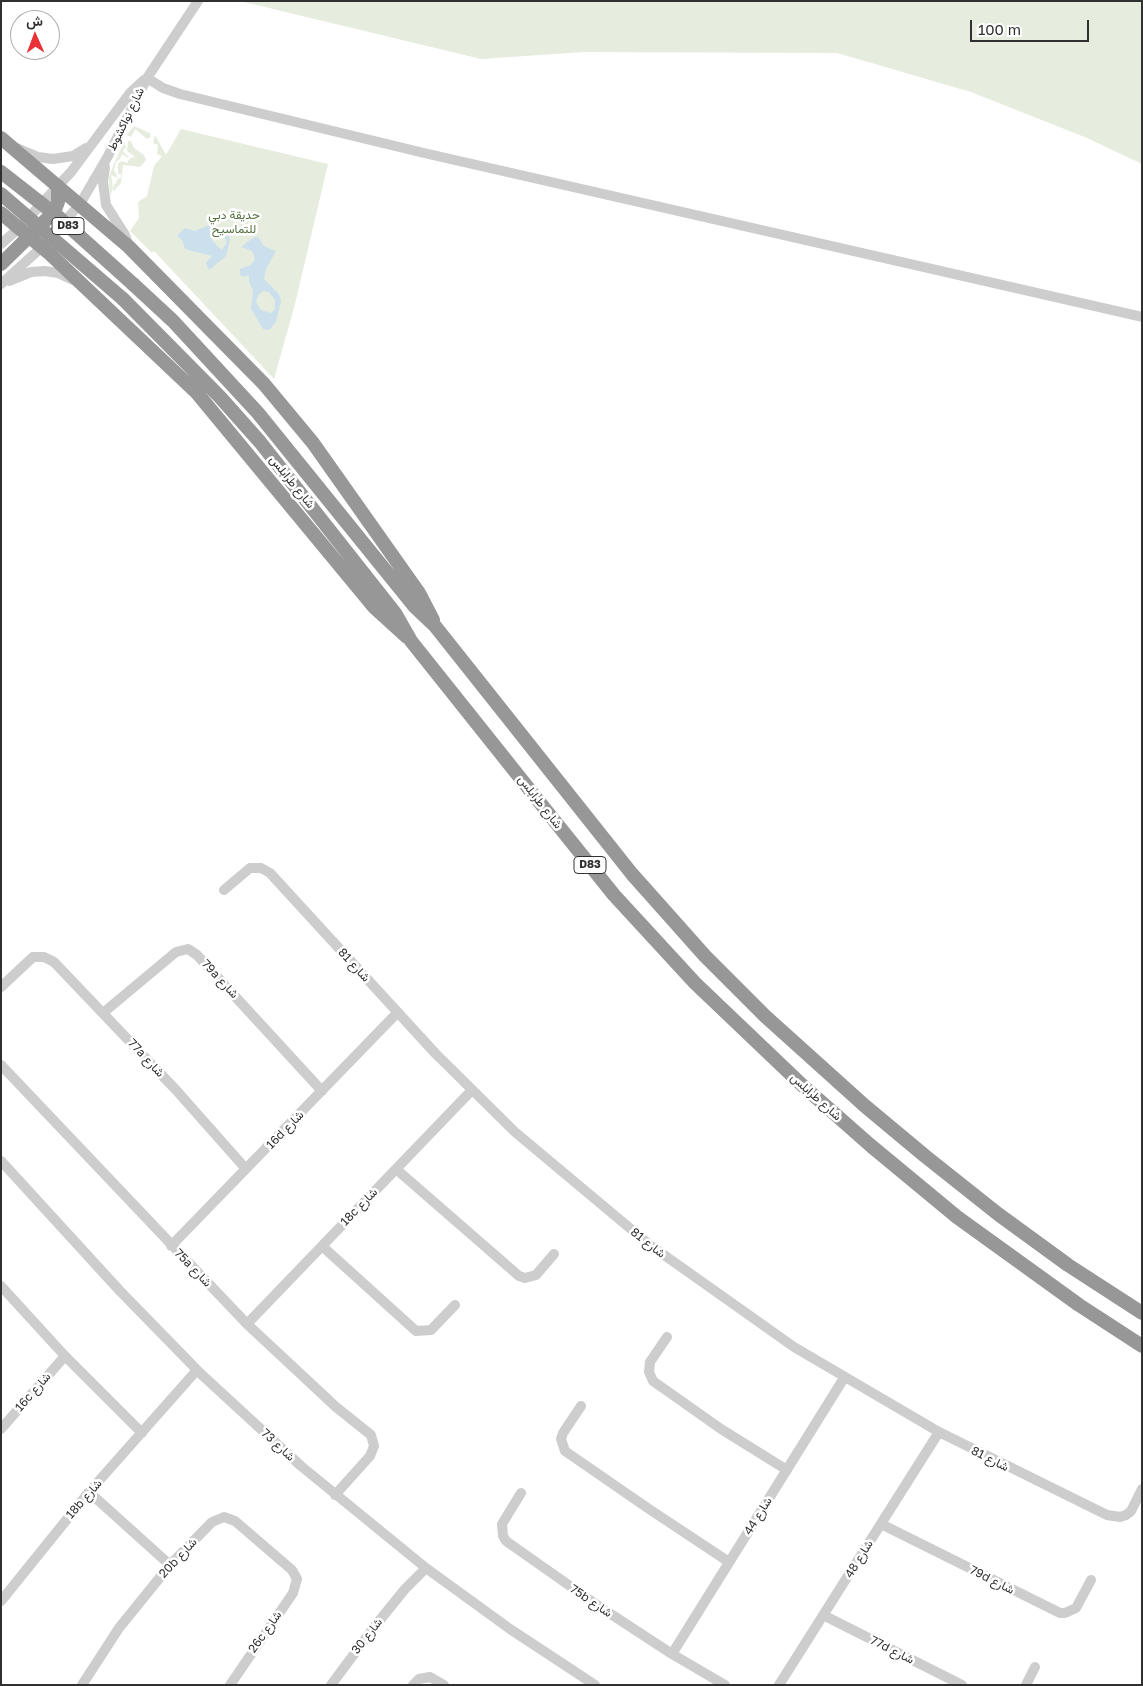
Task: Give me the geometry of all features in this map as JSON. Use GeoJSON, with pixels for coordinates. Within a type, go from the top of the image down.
{"type":"FeatureCollection","features":[{"type":"Feature","properties":{"kind":"highway"},"geometry":{"type":"LineString","coordinates":[[6,141],[129,246],[247,365],[287,409],[418,593],[435,626]]}},
{"type":"Feature","properties":{"kind":"highway","name":"شارع طرابلس"},"geometry":{"type":"LineString","coordinates":[[1,172],[56,215],[173,321],[258,413],[415,608],[435,626],[632,874],[705,956],[765,1016],[925,1156],[1053,1254],[1142,1314]]}},
{"type":"Feature","properties":{"kind":"highway"},"geometry":{"type":"LineString","coordinates":[[1,264],[25,232],[56,207],[59,196],[58,186]]}},
{"type":"Feature","properties":{"kind":"highway","name":"شارع طرابلس"},"geometry":{"type":"LineString","coordinates":[[1,194],[123,299],[220,397],[260,442],[396,613],[412,641],[614,895],[726,1014],[870,1145],[957,1217],[1079,1305],[1142,1346]]}},
{"type":"Feature","properties":{"kind":"highway"},"geometry":{"type":"LineString","coordinates":[[1,213],[42,247],[197,393],[374,607],[412,641]]}},
{"type":"Feature","properties":{"kind":"street"},"geometry":{"type":"LineString","coordinates":[[198,1],[147,78],[180,94],[424,153],[1142,317]]}},
{"type":"Feature","properties":{"kind":"street","name":"شارع نواكشوط"},"geometry":{"type":"LineString","coordinates":[[58,186],[132,90],[147,78]]}},
{"type":"Feature","properties":{"kind":"street","name":"شارع نواكشوط"},"geometry":{"type":"LineString","coordinates":[[1,284],[42,247],[80,204],[108,156],[147,78]]}},
{"type":"Feature","properties":{"kind":"street"},"geometry":{"type":"LineString","coordinates":[[6,141],[38,157],[53,159],[73,156],[92,143]]}},
{"type":"Feature","properties":{"kind":"street"},"geometry":{"type":"LineString","coordinates":[[108,156],[103,182],[106,205],[125,235],[129,246]]}},
{"type":"Feature","properties":{"kind":"street"},"geometry":{"type":"LineString","coordinates":[[1,244],[25,232]]}},
{"type":"Feature","properties":{"kind":"street"},"geometry":{"type":"LineString","coordinates":[[1,284],[31,272],[52,271],[68,278],[93,294]]}},
{"type":"Feature","properties":{"kind":"street","name":"شارع 81"},"geometry":{"type":"LineString","coordinates":[[224,890],[250,868],[266,870],[472,1090],[559,1171],[650,1245],[745,1314],[844,1378],[939,1432],[1022,1475],[1113,1517],[1126,1515],[1132,1510],[1142,1489]]}},
{"type":"Feature","properties":{"kind":"street","name":"79a شارع"},"geometry":{"type":"LineString","coordinates":[[103,1013],[176,952],[182,950],[193,951],[322,1091]]}},
{"type":"Feature","properties":{"kind":"street","name":"77a شارع"},"geometry":{"type":"LineString","coordinates":[[1,987],[28,960],[38,957],[54,962],[176,1090],[246,1170]]}},
{"type":"Feature","properties":{"kind":"street","name":"16d شارع"},"geometry":{"type":"LineString","coordinates":[[171,1246],[398,1012]]}},
{"type":"Feature","properties":{"kind":"street","name":"75a شارع"},"geometry":{"type":"LineString","coordinates":[[1,1065],[73,1138],[171,1246],[247,1324],[324,1396],[371,1435],[374,1440],[373,1452],[337,1496]]}},
{"type":"Feature","properties":{"kind":"street","name":"18c شارع"},"geometry":{"type":"LineString","coordinates":[[247,1324],[472,1090]]}},
{"type":"Feature","properties":{"kind":"street","name":"شارع 73"},"geometry":{"type":"LineString","coordinates":[[1,1161],[120,1291],[199,1372],[337,1496],[424,1566],[510,1629],[595,1685]]}},
{"type":"Feature","properties":{"kind":"street"},"geometry":{"type":"LineString","coordinates":[[396,1169],[514,1274],[525,1278],[536,1275],[554,1254]]}},
{"type":"Feature","properties":{"kind":"street"},"geometry":{"type":"LineString","coordinates":[[322,1246],[416,1331],[431,1330],[455,1305]]}},
{"type":"Feature","properties":{"kind":"street"},"geometry":{"type":"LineString","coordinates":[[1,1286],[65,1356],[142,1433]]}},
{"type":"Feature","properties":{"kind":"street"},"geometry":{"type":"LineString","coordinates":[[667,1337],[650,1362],[649,1372],[653,1381],[721,1429],[787,1470]]}},
{"type":"Feature","properties":{"kind":"street","name":"16c شارع"},"geometry":{"type":"LineString","coordinates":[[1,1429],[65,1356]]}},
{"type":"Feature","properties":{"kind":"street","name":"18b شارع"},"geometry":{"type":"LineString","coordinates":[[1,1601],[89,1492],[199,1372]]}},
{"type":"Feature","properties":{"kind":"street","name":"شارع 44"},"geometry":{"type":"LineString","coordinates":[[672,1654],[844,1378]]}},
{"type":"Feature","properties":{"kind":"street"},"geometry":{"type":"LineString","coordinates":[[580,1406],[561,1439],[565,1451],[729,1562]]}},
{"type":"Feature","properties":{"kind":"street","name":"شارع 48"},"geometry":{"type":"LineString","coordinates":[[779,1685],[939,1432]]}},
{"type":"Feature","properties":{"kind":"street"},"geometry":{"type":"LineString","coordinates":[[89,1492],[170,1565]]}},
{"type":"Feature","properties":{"kind":"street","name":"75b شارع"},"geometry":{"type":"LineString","coordinates":[[521,1493],[502,1524],[506,1541],[589,1600],[672,1654],[725,1685]]}},
{"type":"Feature","properties":{"kind":"street","name":"20b شارع"},"geometry":{"type":"LineString","coordinates":[[82,1685],[119,1628],[170,1565],[212,1522],[220,1518],[228,1518],[235,1521],[289,1567],[297,1579]]}},
{"type":"Feature","properties":{"kind":"street","name":"79d شارع"},"geometry":{"type":"LineString","coordinates":[[881,1524],[1060,1613],[1066,1613],[1076,1608],[1090,1580]]}},
{"type":"Feature","properties":{"kind":"street","name":"شارع 30"},"geometry":{"type":"LineString","coordinates":[[331,1685],[424,1566]]}},
{"type":"Feature","properties":{"kind":"street","name":"26c شارع"},"geometry":{"type":"LineString","coordinates":[[230,1685],[293,1593],[297,1579]]}},
{"type":"Feature","properties":{"kind":"street","name":"77d شارع"},"geometry":{"type":"LineString","coordinates":[[823,1616],[962,1685]]}},
{"type":"Feature","properties":{"kind":"street"},"geometry":{"type":"LineString","coordinates":[[1026,1685],[1035,1667]]}},
{"type":"Feature","properties":{"kind":"street"},"geometry":{"type":"LineString","coordinates":[[413,1685],[419,1679],[430,1676],[444,1685]]}},
{"type":"Feature","properties":{"kind":"street"},"geometry":{"type":"LineString","coordinates":[[419,1685],[429,1682],[438,1685]]}},
{"type":"Feature","properties":{"kind":"green space"},"geometry":{"type":"Polygon","coordinates":[[[240,1],[1142,1],[1142,164],[1087,138],[971,92],[837,53],[584,52],[481,59],[240,1]]]}},
{"type":"Feature","properties":{"kind":"green space"},"geometry":{"type":"Polygon","coordinates":[[[134,126],[150,133],[151,137],[147,139],[135,129],[131,137],[127,135],[134,126]]]}},
{"type":"Feature","properties":{"kind":"green space","name":"حديقة دبي للتماسيح"},"geometry":{"type":"Polygon","coordinates":[[[181,129],[328,164],[295,304],[274,379],[154,251],[152,253],[130,231],[139,218],[138,202],[147,196],[154,166],[162,156],[157,154],[158,145],[153,143],[155,135],[166,155],[181,129]]]}},
{"type":"Feature","properties":{"kind":"green space"},"geometry":{"type":"Polygon","coordinates":[[[125,139],[126,147],[123,151],[129,157],[122,154],[116,162],[114,170],[118,178],[111,175],[113,188],[110,196],[109,177],[125,139]]]}},
{"type":"Feature","properties":{"kind":"green space"},"geometry":{"type":"Polygon","coordinates":[[[128,141],[131,141],[134,148],[144,155],[146,160],[140,167],[123,165],[121,183],[113,192],[114,184],[121,177],[121,174],[118,174],[118,163],[122,161],[127,163],[130,158],[135,157],[127,151],[128,141]]]}},
{"type":"Feature","properties":{"kind":"water"},"geometry":{"type":"Polygon","coordinates":[[[209,225],[212,228],[210,237],[222,250],[227,242],[218,226],[228,233],[230,239],[226,256],[209,270],[206,263],[212,256],[185,249],[182,240],[177,236],[185,228],[195,231],[209,225]]]}},
{"type":"Feature","properties":{"kind":"water"},"geometry":{"type":"Polygon","coordinates":[[[254,237],[258,237],[264,246],[276,251],[266,269],[264,279],[279,294],[281,301],[276,322],[269,330],[263,329],[251,309],[253,290],[249,282],[249,275],[243,277],[240,274],[240,269],[251,265],[255,259],[252,251],[241,247],[254,237]],[[263,291],[258,295],[256,302],[261,310],[271,313],[275,309],[275,300],[269,292],[263,291]]]}}]}
